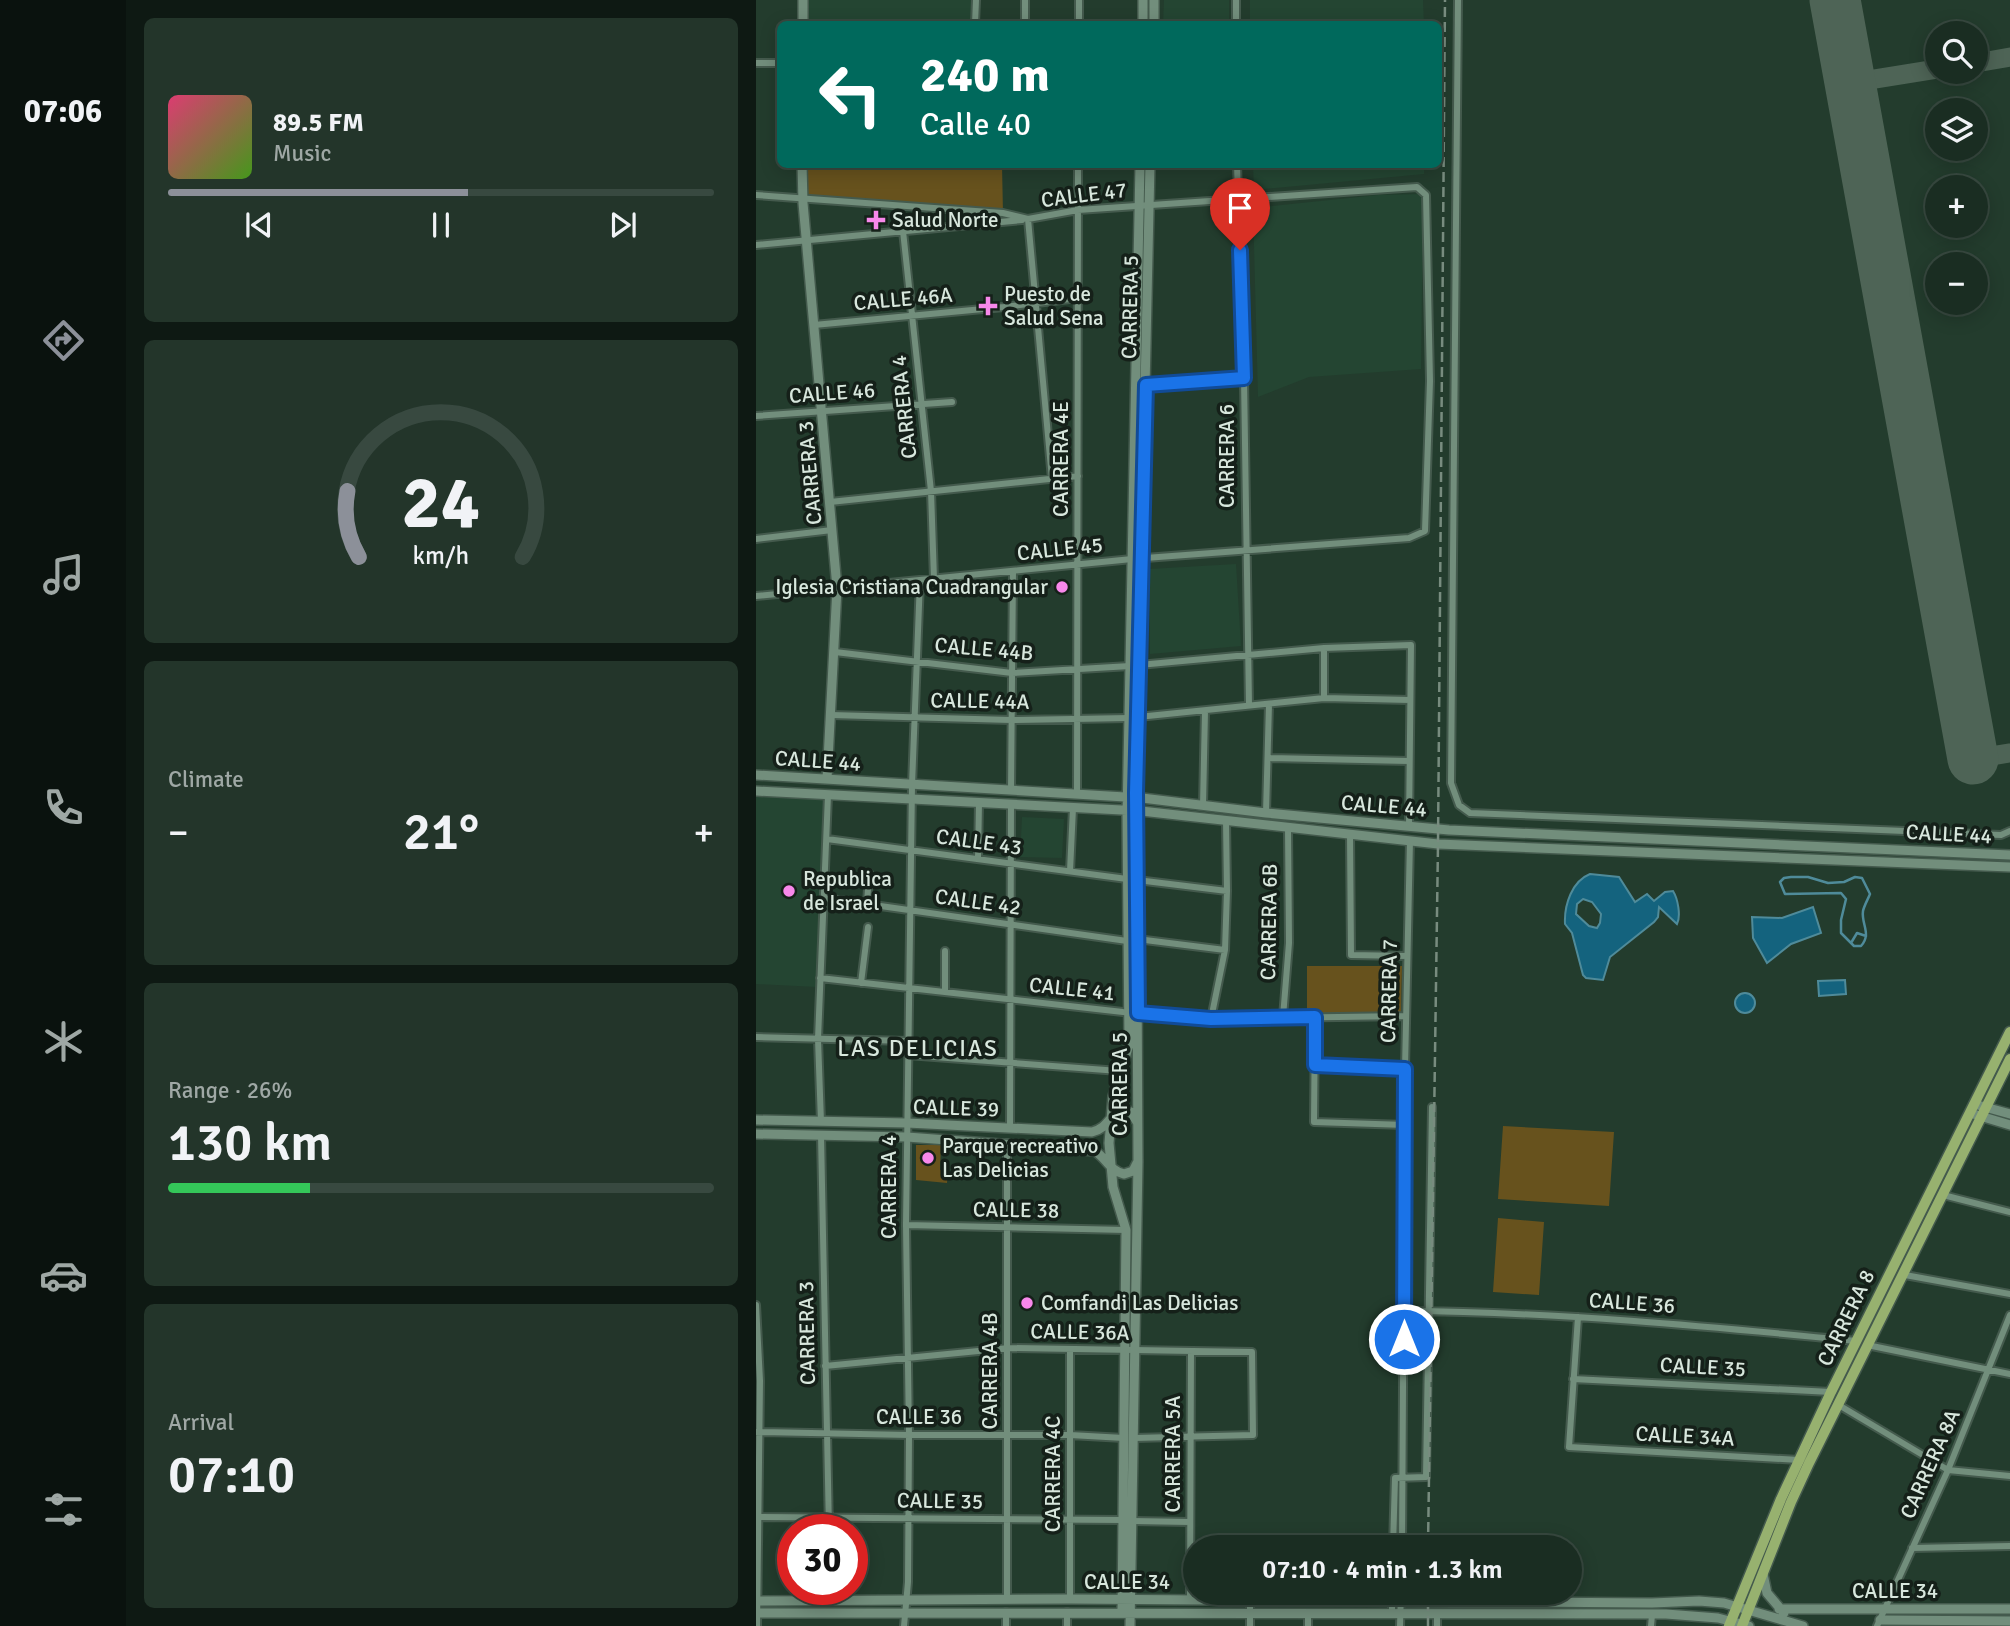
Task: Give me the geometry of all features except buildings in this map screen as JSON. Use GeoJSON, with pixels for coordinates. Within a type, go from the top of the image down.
{"type":"FeatureCollection","features":[{"type":"Feature","properties":{"kind":"main road"},"geometry":{"type":"LineString","coordinates":[[803,0],[803,21]]}},
{"type":"Feature","properties":{"kind":"main road"},"geometry":{"type":"LineString","coordinates":[[1143,0],[1143,21]]}},
{"type":"Feature","properties":{"kind":"main road"},"geometry":{"type":"LineString","coordinates":[[1154,0],[1154,21]]}},
{"type":"Feature","properties":{"kind":"main road","name":"CARRERA 3"},"geometry":{"type":"LineString","coordinates":[[802,168],[837,588],[827,779]]}},
{"type":"Feature","properties":{"kind":"main road","name":"CARRERA 5"},"geometry":{"type":"LineString","coordinates":[[1137,558],[1146,385],[1145,206],[1140,168]]}},
{"type":"Feature","properties":{"kind":"main road","name":"CARRERA 5"},"geometry":{"type":"LineString","coordinates":[[1130,1626],[1126,1612],[1129,1438],[1135,1350],[1138,1162],[1133,1013],[1132,798],[1145,206],[1150,168]]}},
{"type":"Feature","properties":{"kind":"main road","name":"CALLE 44"},"geometry":{"type":"LineString","coordinates":[[756,775],[1132,798],[1409,827],[2010,855]]}},
{"type":"Feature","properties":{"kind":"main road","name":"CALLE 44"},"geometry":{"type":"LineString","coordinates":[[756,791],[1132,811],[1449,844],[2010,867]]}},
{"type":"Feature","properties":{"kind":"main road","name":"CARRERA 5"},"geometry":{"type":"LineString","coordinates":[[1129,1438],[1124,1350],[1126,1230],[1117,1205],[1111,1168],[1110,1120],[1119,1071],[1129,1045],[1133,1013]]}},
{"type":"Feature","properties":{"kind":"main road","name":"CARRERA 8"},"geometry":{"type":"LineString","coordinates":[[1746,1620],[1791,1502],[1862,1343],[2010,1032]]}},
{"type":"Feature","properties":{"kind":"main road","name":"CARRERA 8"},"geometry":{"type":"LineString","coordinates":[[1730,1623],[1781,1499],[1831,1392],[1905,1275],[2010,1059]]}},
{"type":"Feature","properties":{"kind":"main road"},"geometry":{"type":"LineString","coordinates":[[1972,1109],[2010,1125]]}},
{"type":"Feature","properties":{"kind":"main road","name":"CALLE 39"},"geometry":{"type":"LineString","coordinates":[[756,1120],[907,1123],[1092,1132],[1104,1128],[1114,1114],[1125,1110],[1136,1117],[1138,1123]]}},
{"type":"Feature","properties":{"kind":"main road"},"geometry":{"type":"LineString","coordinates":[[1983,1112],[2010,1114]]}},
{"type":"Feature","properties":{"kind":"main road","name":"CALLE 39"},"geometry":{"type":"LineString","coordinates":[[756,1134],[907,1137],[1095,1151],[1104,1157],[1111,1168]]}},
{"type":"Feature","properties":{"kind":"main road"},"geometry":{"type":"LineString","coordinates":[[1111,1168],[1124,1174],[1133,1171],[1138,1162]]}},
{"type":"Feature","properties":{"kind":"main road"},"geometry":{"type":"LineString","coordinates":[[1763,1572],[1767,1593],[1779,1609],[1801,1625]]}},
{"type":"Feature","properties":{"kind":"main road","name":"CALLE 34"},"geometry":{"type":"LineString","coordinates":[[868,1600],[1183,1600]]}},
{"type":"Feature","properties":{"kind":"main road","name":"CALLE 34"},"geometry":{"type":"LineString","coordinates":[[757,1601],[777,1601]]}},
{"type":"Feature","properties":{"kind":"main road","name":"CALLE 34"},"geometry":{"type":"LineString","coordinates":[[756,1613],[1250,1612],[1651,1615],[1704,1616],[1730,1623],[1746,1620],[1737,1607],[1724,1603],[1582,1601]]}},
{"type":"Feature","properties":{"kind":"main road"},"geometry":{"type":"LineString","coordinates":[[1567,1615],[1568,1605]]}},
{"type":"Feature","properties":{"kind":"main road","name":"CALLE 34"},"geometry":{"type":"LineString","coordinates":[[1779,1609],[2009,1609]]}},
{"type":"Feature","properties":{"kind":"main road"},"geometry":{"type":"LineString","coordinates":[[2008,1621],[2009,1609]]}},
{"type":"Feature","properties":{"kind":"main road"},"geometry":{"type":"LineString","coordinates":[[1746,1620],[1801,1625]]}},
{"type":"Feature","properties":{"kind":"main road"},"geometry":{"type":"LineString","coordinates":[[1746,1620],[1785,1626]]}},
{"type":"Feature","properties":{"kind":"main road","name":"CALLE 34"},"geometry":{"type":"LineString","coordinates":[[1879,1623],[2008,1621]]}},
{"type":"Feature","properties":{"kind":"street"},"geometry":{"type":"LineString","coordinates":[[975,21],[976,0]]}},
{"type":"Feature","properties":{"kind":"street"},"geometry":{"type":"LineString","coordinates":[[1025,0],[1025,21]]}},
{"type":"Feature","properties":{"kind":"street"},"geometry":{"type":"LineString","coordinates":[[1079,0],[1079,21]]}},
{"type":"Feature","properties":{"kind":"street"},"geometry":{"type":"LineString","coordinates":[[1236,0],[1236,21]]}},
{"type":"Feature","properties":{"kind":"street"},"geometry":{"type":"LineString","coordinates":[[1458,0],[1451,783],[1459,804],[1470,813],[2001,835],[2010,831]]}},
{"type":"Feature","properties":{"kind":"street"},"geometry":{"type":"LineString","coordinates":[[756,63],[777,63]]}},
{"type":"Feature","properties":{"kind":"street","name":"CARRERA 4E"},"geometry":{"type":"LineString","coordinates":[[1077,795],[1078,168]]}},
{"type":"Feature","properties":{"kind":"street","name":"CARRERA 6"},"geometry":{"type":"LineString","coordinates":[[1237,168],[1244,378],[1249,705]]}},
{"type":"Feature","properties":{"kind":"street","name":"CALLE 47"},"geometry":{"type":"LineString","coordinates":[[756,195],[1003,213],[1028,219],[1078,210],[1418,187],[1426,195],[1430,381],[1425,531],[1409,538]]}},
{"type":"Feature","properties":{"kind":"street"},"geometry":{"type":"LineString","coordinates":[[756,245],[1028,219],[1052,479]]}},
{"type":"Feature","properties":{"kind":"street","name":"CARRERA 4"},"geometry":{"type":"LineString","coordinates":[[903,231],[931,491],[934,579]]}},
{"type":"Feature","properties":{"kind":"street","name":"CALLE 46A"},"geometry":{"type":"LineString","coordinates":[[814,325],[1078,298]]}},
{"type":"Feature","properties":{"kind":"street"},"geometry":{"type":"LineString","coordinates":[[1146,385],[1244,378]]}},
{"type":"Feature","properties":{"kind":"street","name":"CALLE 46"},"geometry":{"type":"LineString","coordinates":[[756,416],[952,402]]}},
{"type":"Feature","properties":{"kind":"street"},"geometry":{"type":"LineString","coordinates":[[830,502],[1078,476]]}},
{"type":"Feature","properties":{"kind":"street"},"geometry":{"type":"LineString","coordinates":[[756,539],[832,530]]}},
{"type":"Feature","properties":{"kind":"street","name":"CALLE 45"},"geometry":{"type":"LineString","coordinates":[[756,596],[1137,558],[1409,538]]}},
{"type":"Feature","properties":{"kind":"street"},"geometry":{"type":"LineString","coordinates":[[1011,791],[1013,571]]}},
{"type":"Feature","properties":{"kind":"street","name":"CARRERA 4"},"geometry":{"type":"LineString","coordinates":[[904,1626],[909,1435],[906,1225],[910,910],[920,580]]}},
{"type":"Feature","properties":{"kind":"street","name":"CALLE 44B"},"geometry":{"type":"LineString","coordinates":[[835,652],[1012,673],[1135,666],[1324,648],[1411,645],[1410,700]]}},
{"type":"Feature","properties":{"kind":"street"},"geometry":{"type":"LineString","coordinates":[[1324,648],[1324,698]]}},
{"type":"Feature","properties":{"kind":"street","name":"CALLE 44A"},"geometry":{"type":"LineString","coordinates":[[831,715],[1077,719],[1134,717],[1324,698],[1410,700]]}},
{"type":"Feature","properties":{"kind":"street"},"geometry":{"type":"LineString","coordinates":[[1409,827],[1410,700]]}},
{"type":"Feature","properties":{"kind":"street"},"geometry":{"type":"LineString","coordinates":[[1266,813],[1269,704]]}},
{"type":"Feature","properties":{"kind":"street"},"geometry":{"type":"LineString","coordinates":[[1203,806],[1205,710]]}},
{"type":"Feature","properties":{"kind":"street"},"geometry":{"type":"LineString","coordinates":[[1269,758],[1409,761]]}},
{"type":"Feature","properties":{"kind":"street"},"geometry":{"type":"LineString","coordinates":[[821,1122],[818,1039],[828,795]]}},
{"type":"Feature","properties":{"kind":"street"},"geometry":{"type":"LineString","coordinates":[[978,859],[979,802]]}},
{"type":"Feature","properties":{"kind":"street"},"geometry":{"type":"LineString","coordinates":[[1010,1127],[1011,804]]}},
{"type":"Feature","properties":{"kind":"street"},"geometry":{"type":"LineString","coordinates":[[1070,871],[1073,808]]}},
{"type":"Feature","properties":{"kind":"street"},"geometry":{"type":"LineString","coordinates":[[1211,1019],[1225,950],[1226,820]]}},
{"type":"Feature","properties":{"kind":"street","name":"CARRERA 6B"},"geometry":{"type":"LineString","coordinates":[[1283,1017],[1289,943],[1288,827]]}},
{"type":"Feature","properties":{"kind":"street"},"geometry":{"type":"LineString","coordinates":[[1350,834],[1351,954],[1407,956]]}},
{"type":"Feature","properties":{"kind":"street","name":"CALLE 43"},"geometry":{"type":"LineString","coordinates":[[827,839],[1227,891]]}},
{"type":"Feature","properties":{"kind":"street","name":"CARRERA 7"},"geometry":{"type":"LineString","coordinates":[[1402,1535],[1405,1069],[1410,840]]}},
{"type":"Feature","properties":{"kind":"street"},"geometry":{"type":"LineString","coordinates":[[867,904],[869,873]]}},
{"type":"Feature","properties":{"kind":"street","name":"CALLE 42"},"geometry":{"type":"LineString","coordinates":[[824,898],[1011,925],[1225,950]]}},
{"type":"Feature","properties":{"kind":"street"},"geometry":{"type":"LineString","coordinates":[[861,983],[868,927]]}},
{"type":"Feature","properties":{"kind":"street"},"geometry":{"type":"LineString","coordinates":[[945,951],[945,992]]}},
{"type":"Feature","properties":{"kind":"street","name":"CALLE 41"},"geometry":{"type":"LineString","coordinates":[[820,978],[1133,1013],[1211,1019],[1406,1016]]}},
{"type":"Feature","properties":{"kind":"street"},"geometry":{"type":"LineString","coordinates":[[1315,1017],[1314,1122],[1406,1125]]}},
{"type":"Feature","properties":{"kind":"street"},"geometry":{"type":"LineString","coordinates":[[756,1037],[908,1041]]}},
{"type":"Feature","properties":{"kind":"street"},"geometry":{"type":"LineString","coordinates":[[908,1055],[1119,1071]]}},
{"type":"Feature","properties":{"kind":"street"},"geometry":{"type":"LineString","coordinates":[[1315,1065],[1405,1069]]}},
{"type":"Feature","properties":{"kind":"street"},"geometry":{"type":"LineString","coordinates":[[1403,1478],[1426,1477],[1432,1107]]}},
{"type":"Feature","properties":{"kind":"street","name":"CARRERA 3"},"geometry":{"type":"LineString","coordinates":[[821,1135],[828,1514]]}},
{"type":"Feature","properties":{"kind":"street","name":"CARRERA 4B"},"geometry":{"type":"LineString","coordinates":[[1007,1143],[1007,1600]]}},
{"type":"Feature","properties":{"kind":"street"},"geometry":{"type":"LineString","coordinates":[[1943,1195],[2010,1212]]}},
{"type":"Feature","properties":{"kind":"street","name":"CALLE 38"},"geometry":{"type":"LineString","coordinates":[[906,1225],[1126,1230]]}},
{"type":"Feature","properties":{"kind":"street"},"geometry":{"type":"LineString","coordinates":[[1905,1275],[2010,1294]]}},
{"type":"Feature","properties":{"kind":"street"},"geometry":{"type":"LineString","coordinates":[[756,1308],[760,1381],[757,1432],[757,1626]]}},
{"type":"Feature","properties":{"kind":"street","name":"CALLE 36"},"geometry":{"type":"LineString","coordinates":[[1404,1311],[1689,1324],[1862,1343],[2010,1374]]}},
{"type":"Feature","properties":{"kind":"street","name":"CARRERA 8A"},"geometry":{"type":"LineString","coordinates":[[1879,1623],[1948,1470],[2010,1315]]}},
{"type":"Feature","properties":{"kind":"street"},"geometry":{"type":"LineString","coordinates":[[1573,1379],[1578,1317]]}},
{"type":"Feature","properties":{"kind":"street","name":"CALLE 36A"},"geometry":{"type":"LineString","coordinates":[[825,1366],[1009,1348],[1252,1352],[1253,1435]]}},
{"type":"Feature","properties":{"kind":"street","name":"CARRERA 4C"},"geometry":{"type":"LineString","coordinates":[[1070,1349],[1070,1599]]}},
{"type":"Feature","properties":{"kind":"street","name":"CARRERA 5A"},"geometry":{"type":"LineString","coordinates":[[1190,1535],[1191,1351]]}},
{"type":"Feature","properties":{"kind":"street","name":"CALLE 35"},"geometry":{"type":"LineString","coordinates":[[1573,1379],[1831,1392]]}},
{"type":"Feature","properties":{"kind":"street","name":"CALLE 34A"},"geometry":{"type":"LineString","coordinates":[[1573,1379],[1569,1447],[1800,1460]]}},
{"type":"Feature","properties":{"kind":"street"},"geometry":{"type":"LineString","coordinates":[[1837,1404],[1948,1470],[2010,1476]]}},
{"type":"Feature","properties":{"kind":"street","name":"CALLE 36"},"geometry":{"type":"LineString","coordinates":[[757,1432],[1129,1438],[1253,1435]]}},
{"type":"Feature","properties":{"kind":"street","name":"CARRERA 7"},"geometry":{"type":"LineString","coordinates":[[1393,1535],[1395,1478],[1403,1478]]}},
{"type":"Feature","properties":{"kind":"street","name":"CALLE 35"},"geometry":{"type":"LineString","coordinates":[[757,1517],[777,1517]]}},
{"type":"Feature","properties":{"kind":"street","name":"CALLE 35"},"geometry":{"type":"LineString","coordinates":[[868,1518],[1190,1522]]}},
{"type":"Feature","properties":{"kind":"street"},"geometry":{"type":"LineString","coordinates":[[1912,1548],[2010,1546]]}},
{"type":"Feature","properties":{"kind":"street"},"geometry":{"type":"LineString","coordinates":[[1250,1605],[1250,1626]]}},
{"type":"Feature","properties":{"kind":"street"},"geometry":{"type":"LineString","coordinates":[[1396,1605],[1400,1626]]}},
{"type":"Feature","properties":{"kind":"street"},"geometry":{"type":"LineString","coordinates":[[1006,1612],[1006,1626]]}},
{"type":"Feature","properties":{"kind":"street"},"geometry":{"type":"LineString","coordinates":[[1067,1612],[1067,1626]]}},
{"type":"Feature","properties":{"kind":"street"},"geometry":{"type":"LineString","coordinates":[[1308,1614],[1308,1626]]}},
{"type":"Feature","properties":{"kind":"street"},"geometry":{"type":"LineString","coordinates":[[1437,1615],[1437,1626]]}},
{"type":"Feature","properties":{"kind":"street"},"geometry":{"type":"LineString","coordinates":[[1651,1615],[1651,1626]]}},
{"type":"Feature","properties":{"kind":"shaded area"},"geometry":{"type":"Polygon","coordinates":[[[803,0],[976,0],[975,21],[803,21],[803,0]]]}},
{"type":"Feature","properties":{"kind":"shaded area"},"geometry":{"type":"Polygon","coordinates":[[[1164,0],[1229,0],[1229,21],[1163,21],[1164,0]]]}},
{"type":"Feature","properties":{"kind":"shaded area"},"geometry":{"type":"Polygon","coordinates":[[[1250,0],[1423,0],[1424,21],[1250,21],[1250,0]]]}},
{"type":"Feature","properties":{"kind":"shaded area"},"geometry":{"type":"Polygon","coordinates":[[[802,168],[1002,168],[1003,213],[803,197],[802,168]]]}},
{"type":"Feature","properties":{"kind":"shaded area"},"geometry":{"type":"Polygon","coordinates":[[[1253,168],[1424,168],[1424,174],[1254,190],[1253,168]]]}},
{"type":"Feature","properties":{"kind":"shaded area"},"geometry":{"type":"Polygon","coordinates":[[[1423,194],[1421,369],[1309,377],[1258,397],[1253,208],[1378,195],[1423,194]]]}},
{"type":"Feature","properties":{"kind":"shaded area"},"geometry":{"type":"Polygon","coordinates":[[[1236,564],[1241,646],[1150,654],[1149,569],[1236,564]]]}},
{"type":"Feature","properties":{"kind":"shaded area","name":"Republica de Israel"},"geometry":{"type":"Polygon","coordinates":[[[756,793],[826,797],[817,987],[756,984],[756,793]]]}},
{"type":"Feature","properties":{"kind":"shaded area"},"geometry":{"type":"Polygon","coordinates":[[[1022,817],[1064,819],[1062,858],[1020,857],[1022,817]]]}},
{"type":"Feature","properties":{"kind":"shaded area"},"geometry":{"type":"Polygon","coordinates":[[[1307,966],[1402,966],[1401,1014],[1307,1014],[1307,966]]]}},
{"type":"Feature","properties":{"kind":"shaded area"},"geometry":{"type":"Polygon","coordinates":[[[1503,1126],[1614,1132],[1609,1206],[1498,1199],[1503,1126]]]}},
{"type":"Feature","properties":{"kind":"shaded area","name":"Parque recreativo Las Delicias"},"geometry":{"type":"Polygon","coordinates":[[[916,1145],[941,1145],[940,1170],[948,1171],[947,1183],[916,1180],[916,1145]]]}},
{"type":"Feature","properties":{"kind":"shaded area"},"geometry":{"type":"Polygon","coordinates":[[[1498,1218],[1544,1222],[1539,1295],[1493,1292],[1498,1218]]]}},
{"type":"Feature","properties":{"kind":"water"},"geometry":{"type":"Polygon","coordinates":[[[1590,874],[1619,877],[1635,902],[1647,894],[1654,901],[1665,892],[1673,891],[1678,903],[1677,924],[1659,907],[1658,917],[1654,922],[1610,957],[1603,980],[1586,978],[1583,975],[1572,933],[1565,924],[1570,894],[1584,877],[1590,874]],[[1583,899],[1577,904],[1576,914],[1589,926],[1597,928],[1601,914],[1592,902],[1583,899]]]}},
{"type":"Feature","properties":{"kind":"water"},"geometry":{"type":"Polygon","coordinates":[[[1813,907],[1821,933],[1791,944],[1767,963],[1753,938],[1752,917],[1782,918],[1813,907]]]}},
{"type":"Feature","properties":{"kind":"water"},"geometry":{"type":"Polygon","coordinates":[[[1845,980],[1846,994],[1819,996],[1818,981],[1845,980]]]}},
{"type":"Feature","properties":{"kind":"water"},"geometry":{"type":"Polygon","coordinates":[[[1745,993],[1752,996],[1755,1003],[1752,1010],[1745,1013],[1738,1010],[1735,1003],[1738,996],[1745,993]]]}},
{"type":"Feature","properties":{"kind":"waterway"},"geometry":{"type":"LineString","coordinates":[[1791,877],[1808,877],[1828,883],[1862,878],[1870,894],[1863,911],[1866,937],[1861,946],[1854,946],[1841,933],[1846,899],[1841,893],[1785,894],[1780,882],[1791,877]]}},
{"type":"Feature","properties":{"kind":"waterway"},"geometry":{"type":"LineString","coordinates":[[1851,943],[1857,933],[1866,936]]}},
{"type":"Feature","properties":{"kind":"taxiway"},"geometry":{"type":"LineString","coordinates":[[1988,61],[2010,57]]}},
{"type":"Feature","properties":{"kind":"taxiway"},"geometry":{"type":"LineString","coordinates":[[1850,83],[1925,71]]}},
{"type":"Feature","properties":{"kind":"taxiway"},"geometry":{"type":"LineString","coordinates":[[1973,759],[2010,753]]}},
{"type":"Feature","properties":{"kind":"runway"},"geometry":{"type":"LineString","coordinates":[[1835,0],[1973,759]]}},
{"type":"Feature","properties":{"kind":"railway"},"geometry":{"type":"LineString","coordinates":[[1428,1535],[1438,844],[1445,0]]}},
{"type":"Feature","properties":{"kind":"railway"},"geometry":{"type":"LineString","coordinates":[[1428,1605],[1428,1626]]}},
{"type":"Feature","properties":{"kind":"place","name":"Salud Norte"},"geometry":{"type":"Point","coordinates":[876,220]}},
{"type":"Feature","properties":{"kind":"place","name":"Puesto de Salud Sena"},"geometry":{"type":"Point","coordinates":[988,306]}},
{"type":"Feature","properties":{"kind":"place","name":"Iglesia Cristiana Cuadrangular"},"geometry":{"type":"Point","coordinates":[1062,587]}},
{"type":"Feature","properties":{"kind":"place","name":"Republica de Israel"},"geometry":{"type":"Point","coordinates":[789,891]}},
{"type":"Feature","properties":{"kind":"place","name":"Parque recreativo Las Delicias"},"geometry":{"type":"Point","coordinates":[928,1158]}},
{"type":"Feature","properties":{"kind":"place","name":"Comfandi Las Delicias"},"geometry":{"type":"Point","coordinates":[1027,1303]}},
{"type":"Feature","properties":{"kind":"district","name":"LAS DELICIAS"},"geometry":{"type":"Point","coordinates":[918,1048]}},
{"type":"Feature","properties":{"kind":"route"},"geometry":{"type":"LineString","coordinates":[[1240,250],[1244,378],[1146,385],[1136,793],[1138,1013],[1211,1019],[1315,1017],[1315,1065],[1405,1069],[1404,1339]]}}]}
